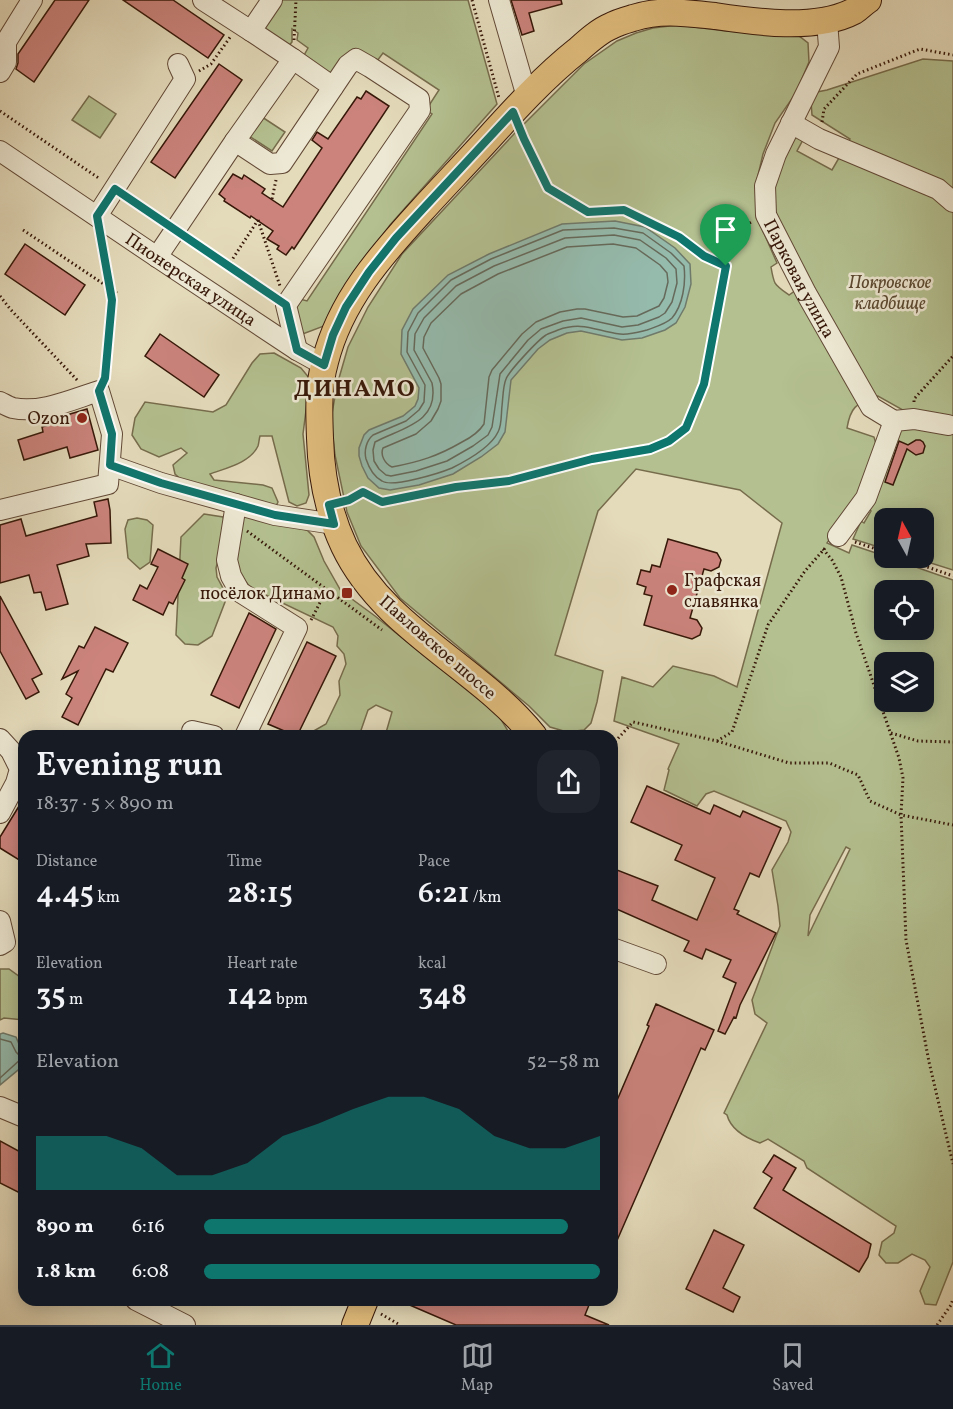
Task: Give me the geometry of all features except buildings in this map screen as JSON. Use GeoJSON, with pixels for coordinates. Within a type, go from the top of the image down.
{"type":"FeatureCollection","features":[{"type":"Feature","properties":{"kind":"main road","name":"Павловское шоссе"},"geometry":{"type":"LineString","coordinates":[[529,730],[475,678],[396,615],[370,586],[346,550],[332,514],[320,456],[319,409],[324,365],[333,335],[346,307],[369,272],[396,238],[515,109],[560,64],[610,26],[638,16],[690,7],[736,19],[794,23],[827,21],[854,11],[868,0]]}},
{"type":"Feature","properties":{"kind":"street"},"geometry":{"type":"LineString","coordinates":[[0,72],[6,62],[3,40],[32,0]]}},
{"type":"Feature","properties":{"kind":"street"},"geometry":{"type":"LineString","coordinates":[[203,0],[333,87]]}},
{"type":"Feature","properties":{"kind":"street"},"geometry":{"type":"LineString","coordinates":[[245,27],[272,0]]}},
{"type":"Feature","properties":{"kind":"street"},"geometry":{"type":"LineString","coordinates":[[499,0],[515,109]]}},
{"type":"Feature","properties":{"kind":"street","name":"Парковая улица"},"geometry":{"type":"LineString","coordinates":[[827,21],[829,47],[776,154],[765,186],[762,217],[871,407],[894,421]]}},
{"type":"Feature","properties":{"kind":"street"},"geometry":{"type":"LineString","coordinates":[[157,257],[293,59]]}},
{"type":"Feature","properties":{"kind":"street"},"geometry":{"type":"LineString","coordinates":[[235,141],[270,164],[282,163],[348,65],[356,59],[419,99],[420,110],[286,305],[297,350]]}},
{"type":"Feature","properties":{"kind":"street"},"geometry":{"type":"LineString","coordinates":[[97,216],[115,189],[181,72]]}},
{"type":"Feature","properties":{"kind":"street"},"geometry":{"type":"LineString","coordinates":[[791,123],[819,139],[938,189],[953,202]]}},
{"type":"Feature","properties":{"kind":"street","name":"Пионерская улица"},"geometry":{"type":"LineString","coordinates":[[0,151],[297,350],[324,365]]}},
{"type":"Feature","properties":{"kind":"street"},"geometry":{"type":"LineString","coordinates":[[10,408],[46,407],[95,392],[112,434],[109,475]]}},
{"type":"Feature","properties":{"kind":"street"},"geometry":{"type":"LineString","coordinates":[[831,542],[866,498],[894,421],[914,419],[948,425]]}},
{"type":"Feature","properties":{"kind":"street"},"geometry":{"type":"LineString","coordinates":[[0,510],[109,475],[161,483],[234,512],[275,515],[332,514]]}},
{"type":"Feature","properties":{"kind":"street"},"geometry":{"type":"LineString","coordinates":[[234,512],[227,560],[231,576],[240,592],[297,628],[248,730]]}},
{"type":"Feature","properties":{"kind":"street"},"geometry":{"type":"LineString","coordinates":[[6,745],[18,766]]}},
{"type":"Feature","properties":{"kind":"street"},"geometry":{"type":"LineString","coordinates":[[0,813],[18,776]]}},
{"type":"Feature","properties":{"kind":"street"},"geometry":{"type":"LineString","coordinates":[[0,921],[5,942],[0,945]]}},
{"type":"Feature","properties":{"kind":"street"},"geometry":{"type":"LineString","coordinates":[[618,950],[656,964]]}},
{"type":"Feature","properties":{"kind":"street"},"geometry":{"type":"LineString","coordinates":[[0,1107],[18,1114]]}},
{"type":"Feature","properties":{"kind":"street"},"geometry":{"type":"LineString","coordinates":[[148,1306],[185,1325]]}},
{"type":"Feature","properties":{"kind":"path"},"geometry":{"type":"LineString","coordinates":[[294,39],[296,0]]}},
{"type":"Feature","properties":{"kind":"path"},"geometry":{"type":"LineString","coordinates":[[472,0],[515,109],[524,139],[548,188],[588,212],[624,210],[679,237],[704,256],[726,266]]}},
{"type":"Feature","properties":{"kind":"path"},"geometry":{"type":"LineString","coordinates":[[181,72],[211,64],[245,27]]}},
{"type":"Feature","properties":{"kind":"path"},"geometry":{"type":"LineString","coordinates":[[819,139],[824,109],[857,74],[920,49],[953,55]]}},
{"type":"Feature","properties":{"kind":"path"},"geometry":{"type":"LineString","coordinates":[[0,111],[286,305]]}},
{"type":"Feature","properties":{"kind":"path"},"geometry":{"type":"LineString","coordinates":[[0,296],[11,310],[95,392],[105,378],[112,300],[97,216]]}},
{"type":"Feature","properties":{"kind":"path"},"geometry":{"type":"LineString","coordinates":[[332,514],[363,492],[382,502],[456,487],[509,481],[592,459],[650,449],[669,441],[686,428],[704,384],[726,266],[746,225],[762,217]]}},
{"type":"Feature","properties":{"kind":"path"},"geometry":{"type":"LineString","coordinates":[[228,266],[258,220],[286,305]]}},
{"type":"Feature","properties":{"kind":"path"},"geometry":{"type":"LineString","coordinates":[[23,230],[117,293]]}},
{"type":"Feature","properties":{"kind":"path"},"geometry":{"type":"LineString","coordinates":[[914,419],[914,399],[953,355]]}},
{"type":"Feature","properties":{"kind":"path"},"geometry":{"type":"LineString","coordinates":[[234,512],[327,589],[387,634]]}},
{"type":"Feature","properties":{"kind":"path"},"geometry":{"type":"LineString","coordinates":[[831,542],[874,550]]}},
{"type":"Feature","properties":{"kind":"path"},"geometry":{"type":"LineString","coordinates":[[831,542],[832,560],[841,577],[856,633],[891,733],[903,778],[901,815],[906,940],[929,1062],[953,1164]]}},
{"type":"Feature","properties":{"kind":"path"},"geometry":{"type":"LineString","coordinates":[[717,741],[732,732],[768,625],[805,571],[831,542]]}},
{"type":"Feature","properties":{"kind":"path"},"geometry":{"type":"LineString","coordinates":[[930,568],[953,576]]}},
{"type":"Feature","properties":{"kind":"path"},"geometry":{"type":"LineString","coordinates":[[297,628],[309,623],[327,589]]}},
{"type":"Feature","properties":{"kind":"path"},"geometry":{"type":"LineString","coordinates":[[618,738],[633,722],[717,741],[789,763],[829,763],[858,775],[870,801],[901,815],[953,825]]}},
{"type":"Feature","properties":{"kind":"path"},"geometry":{"type":"LineString","coordinates":[[891,733],[918,741],[953,742]]}},
{"type":"Feature","properties":{"kind":"path"},"geometry":{"type":"LineString","coordinates":[[938,1325],[953,1299]]}},
{"type":"Feature","properties":{"kind":"green space"},"geometry":{"type":"Polygon","coordinates":[[[277,0],[468,0],[497,104],[390,225],[342,291],[324,326],[300,335],[291,304],[300,299],[307,301],[432,114],[426,110],[439,90],[383,53],[374,65],[329,74],[302,59],[308,48],[297,40],[298,33],[292,29],[292,42],[287,48],[257,29],[277,0]]]}},
{"type":"Feature","properties":{"kind":"green space","name":"Покровское кладбище"},"geometry":{"type":"Polygon","coordinates":[[[678,25],[799,36],[808,43],[809,62],[796,93],[775,123],[763,154],[756,184],[756,215],[777,263],[771,267],[773,277],[776,284],[789,295],[796,290],[768,204],[793,130],[804,138],[797,151],[832,170],[850,139],[812,115],[811,102],[817,92],[923,59],[953,61],[953,570],[934,564],[934,508],[874,508],[874,546],[853,539],[861,521],[864,523],[871,511],[866,507],[903,410],[878,396],[860,403],[851,414],[847,428],[874,437],[876,444],[859,496],[827,543],[849,553],[852,545],[874,552],[874,568],[919,568],[953,580],[953,1262],[936,1305],[925,1304],[920,1291],[930,1267],[925,1260],[912,1254],[898,1263],[886,1263],[879,1255],[882,1242],[894,1233],[896,1226],[807,1168],[804,1161],[768,1139],[760,1143],[744,1136],[732,1125],[724,1113],[767,1023],[755,1014],[752,1000],[780,926],[772,870],[791,832],[786,821],[714,791],[706,794],[697,806],[664,790],[668,769],[679,744],[614,721],[622,677],[653,687],[673,666],[714,676],[737,687],[782,523],[740,490],[636,469],[598,511],[555,655],[603,671],[591,723],[584,730],[560,730],[550,727],[529,706],[400,598],[361,546],[347,512],[335,455],[331,419],[337,385],[348,347],[368,307],[402,254],[514,134],[584,64],[617,41],[653,28],[678,25]],[[846,847],[810,915],[808,936],[850,849],[846,847]]]}},
{"type":"Feature","properties":{"kind":"green space"},"geometry":{"type":"Polygon","coordinates":[[[89,96],[116,114],[100,138],[72,120],[89,96]]]}},
{"type":"Feature","properties":{"kind":"green space"},"geometry":{"type":"Polygon","coordinates":[[[262,117],[285,132],[272,151],[249,136],[262,117]]]}},
{"type":"Feature","properties":{"kind":"green space"},"geometry":{"type":"Polygon","coordinates":[[[274,353],[301,368],[310,379],[303,434],[309,495],[306,503],[297,506],[289,502],[272,436],[260,436],[258,446],[244,461],[210,474],[214,480],[272,488],[278,502],[273,512],[188,486],[175,474],[173,465],[187,453],[181,448],[159,457],[141,449],[132,435],[135,418],[145,402],[213,412],[226,405],[260,354],[274,353]]]}},
{"type":"Feature","properties":{"kind":"green space"},"geometry":{"type":"Polygon","coordinates":[[[204,514],[223,517],[226,526],[216,568],[217,577],[225,592],[225,602],[212,636],[198,645],[185,644],[176,635],[181,537],[204,514]]]}},
{"type":"Feature","properties":{"kind":"green space"},"geometry":{"type":"Polygon","coordinates":[[[247,515],[307,530],[314,537],[341,591],[499,716],[507,730],[387,730],[392,712],[376,705],[368,710],[361,730],[315,730],[326,724],[340,695],[339,681],[346,664],[344,654],[337,646],[338,636],[333,627],[251,588],[244,580],[237,565],[235,549],[237,522],[247,515]]]}},
{"type":"Feature","properties":{"kind":"green space"},"geometry":{"type":"Polygon","coordinates":[[[137,518],[147,520],[153,525],[150,562],[140,569],[128,558],[125,529],[128,520],[137,518]]]}},
{"type":"Feature","properties":{"kind":"green space"},"geometry":{"type":"Polygon","coordinates":[[[0,969],[9,969],[18,976],[18,1019],[4,1018],[0,1020],[0,969]]]}},
{"type":"Feature","properties":{"kind":"water"},"geometry":{"type":"Polygon","coordinates":[[[615,221],[645,227],[675,248],[690,264],[691,284],[685,307],[676,323],[665,330],[642,338],[622,340],[581,331],[567,333],[550,340],[538,349],[511,380],[505,432],[498,444],[481,457],[453,474],[419,485],[390,490],[379,488],[368,478],[359,456],[359,448],[364,435],[369,430],[403,416],[415,406],[418,399],[419,388],[401,354],[402,330],[413,309],[448,275],[489,254],[562,224],[615,221]]]}},
{"type":"Feature","properties":{"kind":"water"},"geometry":{"type":"Polygon","coordinates":[[[0,1034],[16,1037],[18,1070],[0,1085],[0,1034]]]}},
{"type":"Feature","properties":{"kind":"place","name":"Ozon"},"geometry":{"type":"Point","coordinates":[82,418]}},
{"type":"Feature","properties":{"kind":"place","name":"Графская славянка"},"geometry":{"type":"Point","coordinates":[672,590]}},
{"type":"Feature","properties":{"kind":"place","name":"посёлок Динамо"},"geometry":{"type":"Point","coordinates":[347,593]}},
{"type":"Feature","properties":{"kind":"district","name":"ДИНАМО"},"geometry":{"type":"Point","coordinates":[355,388]}},
{"type":"Feature","properties":{"kind":"route"},"geometry":{"type":"LineString","coordinates":[[513,112],[548,188],[588,212],[624,210],[679,237],[704,256],[726,266],[704,384],[686,428],[669,441],[650,449],[592,459],[509,481],[456,487],[382,502],[363,492],[349,500],[329,505],[334,524],[275,515],[161,483],[110,465],[112,434],[99,391],[105,378],[112,300],[97,216],[115,189],[286,305],[297,350],[324,365],[333,335],[346,307],[369,272],[396,238],[513,112]]}}]}
